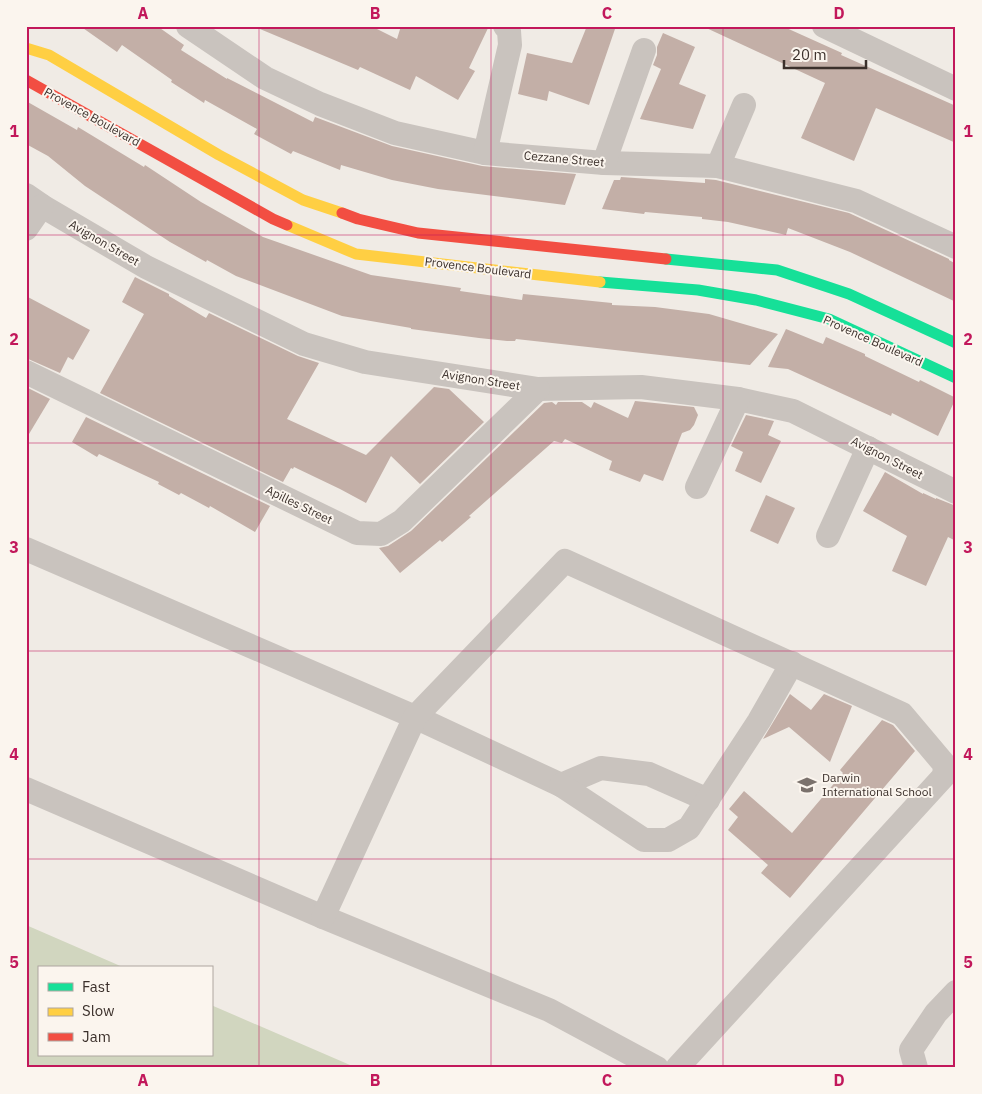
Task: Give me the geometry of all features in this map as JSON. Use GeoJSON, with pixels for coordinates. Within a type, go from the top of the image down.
{"type":"FeatureCollection","features":[{"type":"Feature","properties":{"kind":"street","name":"Cezzane Street"},"geometry":{"type":"LineString","coordinates":[[188,26],[265,78],[320,104],[395,134],[485,153],[604,163],[718,166],[856,201],[956,247]]}},
{"type":"Feature","properties":{"kind":"street"},"geometry":{"type":"LineString","coordinates":[[485,153],[510,45],[509,31],[505,26]]}},
{"type":"Feature","properties":{"kind":"street"},"geometry":{"type":"LineString","coordinates":[[839,30],[956,89]]}},
{"type":"Feature","properties":{"kind":"street"},"geometry":{"type":"LineString","coordinates":[[26,48],[49,55],[219,155],[303,200],[358,219],[418,233],[777,270],[849,294],[956,343]]}},
{"type":"Feature","properties":{"kind":"street"},"geometry":{"type":"LineString","coordinates":[[604,163],[644,50]]}},
{"type":"Feature","properties":{"kind":"street","name":"Provence Boulevard"},"geometry":{"type":"LineString","coordinates":[[26,80],[273,219],[356,254],[564,278],[698,290],[756,300],[829,320],[956,378]]}},
{"type":"Feature","properties":{"kind":"street"},"geometry":{"type":"LineString","coordinates":[[718,166],[744,106]]}},
{"type":"Feature","properties":{"kind":"street"},"geometry":{"type":"LineString","coordinates":[[26,229],[34,200]]}},
{"type":"Feature","properties":{"kind":"street","name":"Avignon Street"},"geometry":{"type":"LineString","coordinates":[[34,200],[146,267],[304,344],[365,362],[538,389],[642,388],[738,399],[793,411],[956,492]]}},
{"type":"Feature","properties":{"kind":"street","name":"Apilles Street"},"geometry":{"type":"LineString","coordinates":[[26,372],[357,533],[381,534],[402,521],[538,389]]}},
{"type":"Feature","properties":{"kind":"street"},"geometry":{"type":"LineString","coordinates":[[697,487],[738,399]]}},
{"type":"Feature","properties":{"kind":"street"},"geometry":{"type":"LineString","coordinates":[[828,536],[868,448]]}},
{"type":"Feature","properties":{"kind":"street"},"geometry":{"type":"LineString","coordinates":[[26,550],[415,717],[561,785],[644,840],[668,840],[689,828],[759,721],[792,663]]}},
{"type":"Feature","properties":{"kind":"street"},"geometry":{"type":"LineString","coordinates":[[324,917],[415,717],[565,561],[902,714],[945,765],[944,776],[677,1068]]}},
{"type":"Feature","properties":{"kind":"street"},"geometry":{"type":"LineString","coordinates":[[561,785],[601,768],[648,774],[708,800]]}},
{"type":"Feature","properties":{"kind":"street"},"geometry":{"type":"LineString","coordinates":[[26,790],[324,917],[549,1010],[657,1068]]}},
{"type":"Feature","properties":{"kind":"street"},"geometry":{"type":"LineString","coordinates":[[916,1068],[911,1050],[936,1013],[956,992]]}},
{"type":"Feature","properties":{"kind":"green space"},"geometry":{"type":"Polygon","coordinates":[[[26,925],[120,966],[38,966],[38,1056],[212,1056],[212,1005],[357,1068],[26,1068],[26,925]]]}},
{"type":"Feature","properties":{"kind":"building"},"geometry":{"type":"Polygon","coordinates":[[[80,26],[157,26],[184,45],[181,50],[227,79],[313,122],[315,117],[392,146],[482,166],[576,174],[565,205],[438,189],[392,180],[341,165],[340,170],[293,151],[291,154],[254,134],[257,129],[205,100],[204,103],[171,82],[172,80],[122,45],[117,52],[80,26]]]}},
{"type":"Feature","properties":{"kind":"building"},"geometry":{"type":"Polygon","coordinates":[[[253,26],[371,26],[397,39],[401,26],[489,26],[469,68],[475,71],[458,100],[416,76],[410,90],[360,67],[358,70],[253,26]]]}},
{"type":"Feature","properties":{"kind":"building"},"geometry":{"type":"Polygon","coordinates":[[[587,26],[616,26],[589,105],[549,91],[547,101],[518,94],[527,53],[572,63],[587,26]]]}},
{"type":"Feature","properties":{"kind":"building"},"geometry":{"type":"Polygon","coordinates":[[[702,26],[782,26],[842,53],[841,55],[956,106],[956,143],[876,108],[854,161],[801,138],[825,83],[702,26]]]}},
{"type":"Feature","properties":{"kind":"building"},"geometry":{"type":"Polygon","coordinates":[[[663,33],[695,47],[679,84],[706,95],[693,129],[640,119],[661,69],[653,65],[657,55],[657,47],[663,33]]]}},
{"type":"Feature","properties":{"kind":"building"},"geometry":{"type":"Polygon","coordinates":[[[26,101],[77,130],[78,127],[144,167],[145,165],[201,202],[263,237],[371,275],[461,288],[460,291],[522,300],[523,294],[709,314],[778,334],[750,365],[516,339],[515,341],[507,341],[479,338],[411,329],[342,316],[236,276],[207,260],[206,262],[170,242],[85,186],[48,156],[26,144],[26,101]]]}},
{"type":"Feature","properties":{"kind":"building"},"geometry":{"type":"Polygon","coordinates":[[[621,177],[705,183],[705,179],[716,180],[849,213],[949,259],[956,264],[956,302],[850,252],[788,228],[786,235],[728,222],[702,219],[702,217],[645,212],[644,214],[602,209],[614,180],[620,180],[621,177]]]}},
{"type":"Feature","properties":{"kind":"building"},"geometry":{"type":"Polygon","coordinates":[[[135,277],[169,294],[169,296],[206,318],[209,313],[298,356],[319,363],[287,419],[366,455],[434,387],[449,389],[484,422],[420,484],[391,456],[366,503],[294,467],[293,469],[291,468],[283,482],[100,393],[144,314],[122,302],[135,277]]]}},
{"type":"Feature","properties":{"kind":"building"},"geometry":{"type":"Polygon","coordinates":[[[26,296],[90,330],[73,360],[68,357],[60,373],[26,358],[26,296]]]}},
{"type":"Feature","properties":{"kind":"building"},"geometry":{"type":"Polygon","coordinates":[[[786,329],[823,344],[826,337],[956,398],[938,436],[892,413],[891,416],[788,369],[768,367],[786,329]]]}},
{"type":"Feature","properties":{"kind":"building"},"geometry":{"type":"Polygon","coordinates":[[[26,387],[50,399],[26,439],[26,387]]]}},
{"type":"Feature","properties":{"kind":"building"},"geometry":{"type":"Polygon","coordinates":[[[635,401],[694,407],[698,415],[690,430],[682,433],[663,481],[644,474],[640,482],[609,470],[612,461],[565,439],[562,443],[554,441],[442,542],[440,540],[400,573],[379,548],[388,546],[411,531],[544,403],[552,402],[556,405],[558,402],[582,402],[591,408],[594,402],[628,418],[635,401]]]}},
{"type":"Feature","properties":{"kind":"building"},"geometry":{"type":"Polygon","coordinates":[[[746,415],[774,421],[768,435],[781,441],[761,483],[735,471],[743,452],[731,446],[746,415]]]}},
{"type":"Feature","properties":{"kind":"building"},"geometry":{"type":"Polygon","coordinates":[[[86,417],[270,506],[255,532],[210,506],[209,508],[181,493],[179,495],[158,484],[159,482],[99,454],[97,457],[72,442],[86,417]]]}},
{"type":"Feature","properties":{"kind":"building"},"geometry":{"type":"Polygon","coordinates":[[[885,472],[923,494],[956,506],[956,541],[948,537],[926,586],[892,571],[907,536],[863,511],[885,472]]]}},
{"type":"Feature","properties":{"kind":"building"},"geometry":{"type":"Polygon","coordinates":[[[766,495],[795,508],[778,544],[750,531],[766,495]]]}},
{"type":"Feature","properties":{"kind":"building"},"geometry":{"type":"Polygon","coordinates":[[[790,694],[811,710],[824,694],[852,706],[830,762],[789,727],[763,739],[790,694]]]}},
{"type":"Feature","properties":{"kind":"building"},"geometry":{"type":"Polygon","coordinates":[[[882,720],[893,725],[915,751],[790,898],[761,873],[768,865],[728,830],[738,817],[729,809],[744,791],[792,833],[843,773],[840,770],[882,720]]]}},
{"type":"Feature","properties":{"kind":"traffic: fast"},"geometry":{"type":"LineString","coordinates":[[666,259],[777,270],[849,294],[956,343]]}},
{"type":"Feature","properties":{"kind":"traffic: fast"},"geometry":{"type":"LineString","coordinates":[[600,282],[698,290],[756,300],[829,319],[956,378]]}},
{"type":"Feature","properties":{"kind":"traffic: slow"},"geometry":{"type":"LineString","coordinates":[[26,48],[49,55],[219,155],[303,200],[342,213]]}},
{"type":"Feature","properties":{"kind":"traffic: slow"},"geometry":{"type":"LineString","coordinates":[[287,225],[356,254],[600,282]]}},
{"type":"Feature","properties":{"kind":"traffic: jam"},"geometry":{"type":"LineString","coordinates":[[26,80],[273,219],[287,225]]}},
{"type":"Feature","properties":{"kind":"traffic: jam"},"geometry":{"type":"LineString","coordinates":[[342,213],[358,219],[418,233],[666,259]]}},
{"type":"Feature","properties":{"kind":"place","name":"Darwin International School"},"geometry":{"type":"Point","coordinates":[807,785]}}]}
